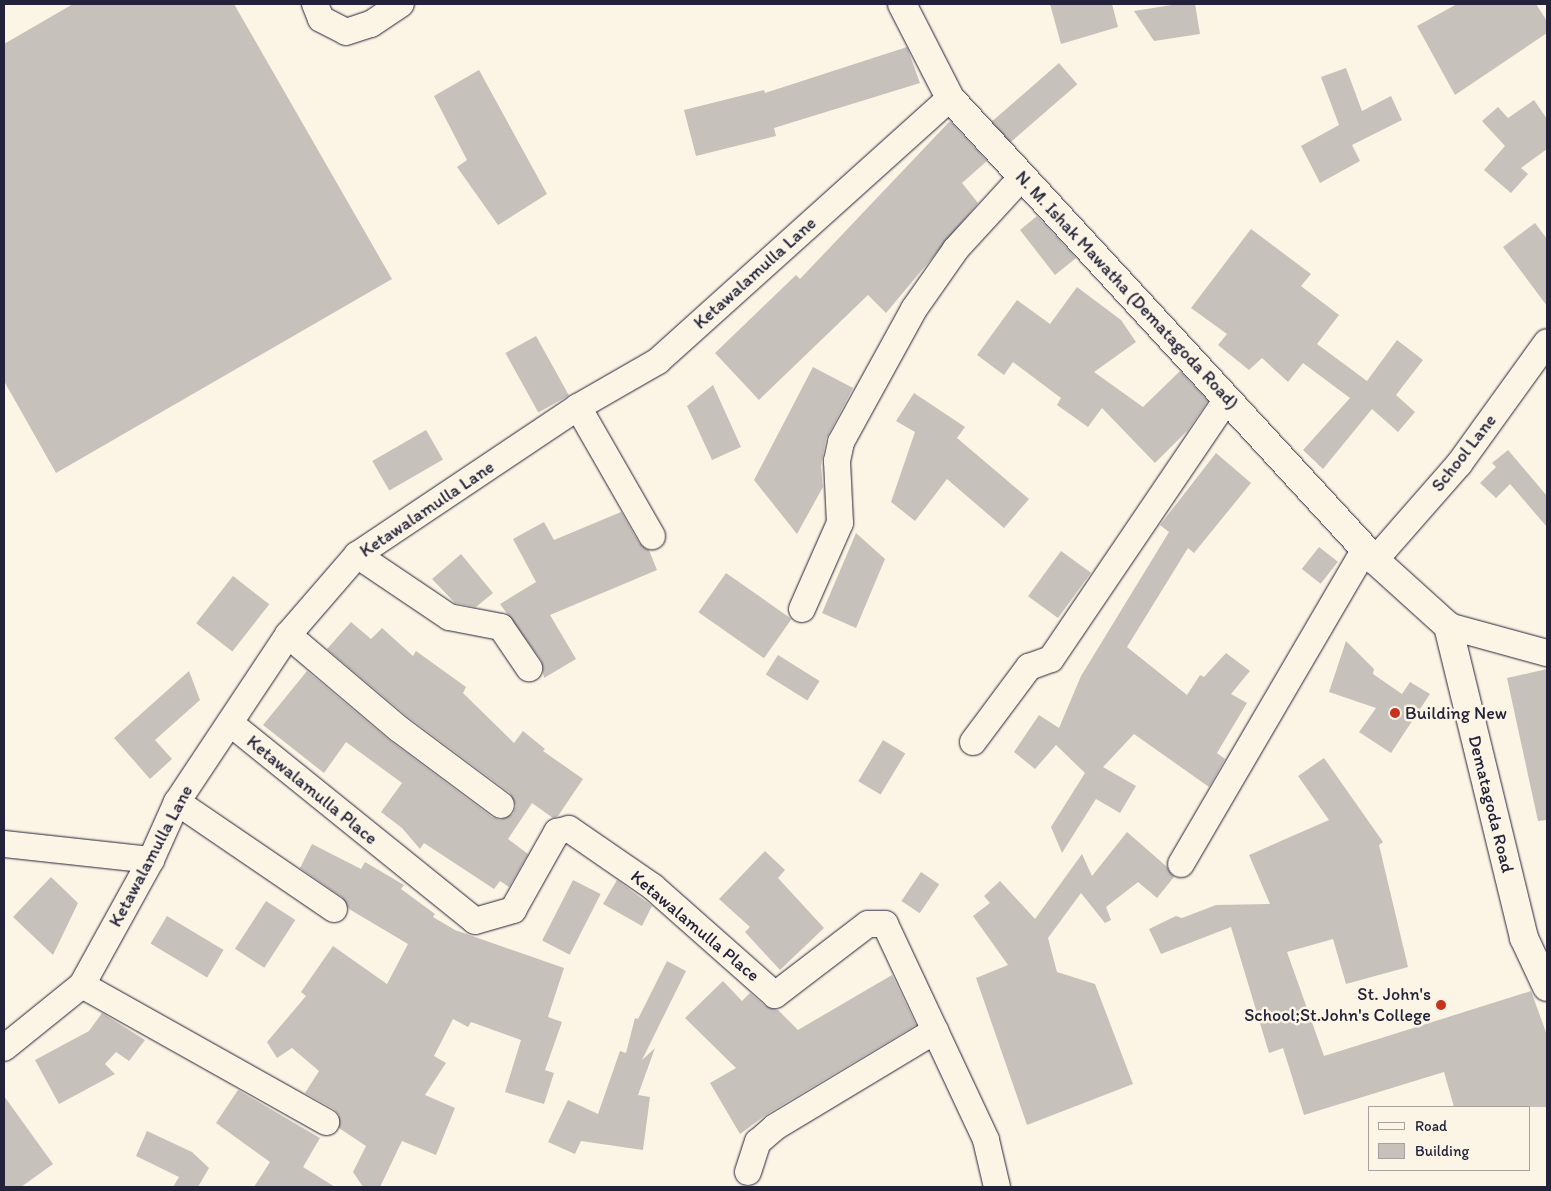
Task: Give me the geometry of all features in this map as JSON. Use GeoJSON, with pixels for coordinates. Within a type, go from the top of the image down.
{"type":"FeatureCollection","features":[{"type":"Feature","properties":{"kind":"main road","name":"N. M. Ishak Mawatha (Dematagoda Road)"},"geometry":{"type":"LineString","coordinates":[[902,4],[950,98],[1370,555]]}},
{"type":"Feature","properties":{"kind":"main road"},"geometry":{"type":"LineString","coordinates":[[1370,555],[1448,626]]}},
{"type":"Feature","properties":{"kind":"main road","name":"Dematagoda Road"},"geometry":{"type":"LineString","coordinates":[[1448,626],[1524,938],[1547,987]]}},
{"type":"Feature","properties":{"kind":"street"},"geometry":{"type":"LineString","coordinates":[[315,4],[321,19],[346,32],[372,24],[401,4]]}},
{"type":"Feature","properties":{"kind":"street","name":"Ketawalamulla Lane"},"geometry":{"type":"LineString","coordinates":[[4,1048],[82,985],[151,860],[176,802],[288,635],[357,555],[578,407],[658,361],[950,98]]}},
{"type":"Feature","properties":{"kind":"street"},"geometry":{"type":"LineString","coordinates":[[802,609],[840,523],[838,461],[841,442],[919,302],[956,249],[1023,176]]}},
{"type":"Feature","properties":{"kind":"street","name":"School Lane"},"geometry":{"type":"LineString","coordinates":[[1181,864],[1370,555],[1459,464],[1547,342]]}},
{"type":"Feature","properties":{"kind":"street"},"geometry":{"type":"LineString","coordinates":[[973,742],[1030,667],[1051,659],[1227,399]]}},
{"type":"Feature","properties":{"kind":"street"},"geometry":{"type":"LineString","coordinates":[[578,407],[652,536]]}},
{"type":"Feature","properties":{"kind":"street"},"geometry":{"type":"LineString","coordinates":[[357,555],[449,617],[500,627],[529,668]]}},
{"type":"Feature","properties":{"kind":"street"},"geometry":{"type":"LineString","coordinates":[[1448,626],[1547,653]]}},
{"type":"Feature","properties":{"kind":"street"},"geometry":{"type":"LineString","coordinates":[[288,635],[400,729],[501,805]]}},
{"type":"Feature","properties":{"kind":"street","name":"Ketawalamulla Place"},"geometry":{"type":"LineString","coordinates":[[230,723],[475,922],[513,910],[556,832],[569,829],[654,887],[776,994],[868,924],[885,924],[986,1140],[997,1187]]}},
{"type":"Feature","properties":{"kind":"street"},"geometry":{"type":"LineString","coordinates":[[176,802],[334,909]]}},
{"type":"Feature","properties":{"kind":"street"},"geometry":{"type":"LineString","coordinates":[[4,844],[151,860]]}},
{"type":"Feature","properties":{"kind":"street"},"geometry":{"type":"LineString","coordinates":[[82,985],[326,1122]]}},
{"type":"Feature","properties":{"kind":"street"},"geometry":{"type":"LineString","coordinates":[[748,1172],[758,1142],[775,1127],[935,1031]]}},
{"type":"Feature","properties":{"kind":"building"},"geometry":{"type":"Polygon","coordinates":[[[73,4],[234,4],[392,279],[56,473],[4,381],[4,44],[73,4]]]}},
{"type":"Feature","properties":{"kind":"building"},"geometry":{"type":"Polygon","coordinates":[[[1050,4],[1112,4],[1118,27],[1061,44],[1050,4]]]}},
{"type":"Feature","properties":{"kind":"building"},"geometry":{"type":"Polygon","coordinates":[[[1178,4],[1195,4],[1200,34],[1154,41],[1134,11],[1178,4]]]}},
{"type":"Feature","properties":{"kind":"building"},"geometry":{"type":"Polygon","coordinates":[[[1457,4],[1536,4],[1547,21],[1547,33],[1455,95],[1417,26],[1457,4]]]}},
{"type":"Feature","properties":{"kind":"building"},"geometry":{"type":"Polygon","coordinates":[[[907,47],[920,83],[774,128],[776,136],[696,156],[684,110],[764,90],[765,93],[907,47]]]}},
{"type":"Feature","properties":{"kind":"building"},"geometry":{"type":"Polygon","coordinates":[[[1059,63],[1077,84],[1010,143],[992,121],[1059,63]]]}},
{"type":"Feature","properties":{"kind":"building"},"geometry":{"type":"Polygon","coordinates":[[[1346,68],[1362,111],[1391,96],[1402,120],[1352,145],[1360,161],[1320,183],[1301,146],[1339,125],[1321,77],[1346,68]]]}},
{"type":"Feature","properties":{"kind":"building"},"geometry":{"type":"Polygon","coordinates":[[[479,70],[547,194],[498,225],[457,167],[467,160],[434,96],[479,70]]]}},
{"type":"Feature","properties":{"kind":"building"},"geometry":{"type":"Polygon","coordinates":[[[1534,100],[1547,119],[1547,149],[1521,168],[1528,174],[1511,193],[1484,170],[1505,146],[1482,121],[1498,107],[1508,118],[1534,100]]]}},
{"type":"Feature","properties":{"kind":"building"},"geometry":{"type":"Polygon","coordinates":[[[950,121],[987,161],[962,183],[978,203],[886,313],[868,295],[759,400],[715,353],[796,275],[800,279],[950,121]]]}},
{"type":"Feature","properties":{"kind":"building"},"geometry":{"type":"Polygon","coordinates":[[[1037,216],[1076,258],[1055,275],[1020,230],[1037,216]]]}},
{"type":"Feature","properties":{"kind":"building"},"geometry":{"type":"Polygon","coordinates":[[[1535,223],[1547,239],[1547,306],[1503,247],[1535,223]]]}},
{"type":"Feature","properties":{"kind":"building"},"geometry":{"type":"Polygon","coordinates":[[[1251,229],[1311,274],[1301,286],[1339,315],[1317,344],[1367,381],[1397,340],[1423,360],[1396,395],[1415,412],[1398,432],[1372,409],[1323,469],[1303,450],[1350,398],[1303,363],[1288,382],[1262,358],[1249,370],[1218,345],[1227,334],[1191,308],[1251,229]]]}},
{"type":"Feature","properties":{"kind":"building"},"geometry":{"type":"Polygon","coordinates":[[[1077,287],[1121,320],[1136,342],[1094,372],[1143,407],[1180,371],[1208,401],[1188,430],[1155,463],[1102,408],[1088,427],[1057,405],[1061,398],[1013,362],[1004,375],[977,355],[1017,300],[1050,324],[1077,287]]]}},
{"type":"Feature","properties":{"kind":"building"},"geometry":{"type":"Polygon","coordinates":[[[536,336],[569,395],[538,412],[505,353],[536,336]]]}},
{"type":"Feature","properties":{"kind":"building"},"geometry":{"type":"Polygon","coordinates":[[[813,367],[853,388],[826,439],[821,466],[823,487],[797,534],[754,480],[813,367]]]}},
{"type":"Feature","properties":{"kind":"building"},"geometry":{"type":"Polygon","coordinates":[[[713,385],[741,447],[712,460],[687,406],[713,385]]]}},
{"type":"Feature","properties":{"kind":"building"},"geometry":{"type":"Polygon","coordinates":[[[914,393],[965,427],[957,438],[1029,499],[1004,528],[947,479],[915,521],[891,502],[915,432],[896,421],[914,393]]]}},
{"type":"Feature","properties":{"kind":"building"},"geometry":{"type":"Polygon","coordinates":[[[426,430],[443,459],[389,490],[372,461],[426,430]]]}},
{"type":"Feature","properties":{"kind":"building"},"geometry":{"type":"Polygon","coordinates":[[[1508,450],[1547,496],[1547,527],[1510,484],[1496,498],[1480,483],[1496,467],[1492,463],[1508,450]]]}},
{"type":"Feature","properties":{"kind":"building"},"geometry":{"type":"Polygon","coordinates":[[[1216,453],[1251,483],[1194,553],[1188,548],[1127,647],[1187,695],[1200,675],[1204,677],[1226,653],[1250,671],[1231,694],[1247,703],[1217,753],[1225,759],[1209,787],[1134,734],[1103,767],[1136,786],[1120,813],[1096,799],[1062,853],[1051,827],[1085,773],[1056,745],[1035,769],[1014,752],[1039,715],[1059,728],[1081,676],[1169,532],[1160,525],[1216,453]]]}},
{"type":"Feature","properties":{"kind":"building"},"geometry":{"type":"Polygon","coordinates":[[[621,512],[639,543],[649,550],[657,570],[550,615],[576,659],[544,678],[541,660],[500,604],[536,582],[513,539],[544,522],[554,540],[621,512]]]}},
{"type":"Feature","properties":{"kind":"building"},"geometry":{"type":"Polygon","coordinates":[[[856,533],[885,559],[856,628],[822,613],[856,533]]]}},
{"type":"Feature","properties":{"kind":"building"},"geometry":{"type":"Polygon","coordinates":[[[1319,547],[1338,562],[1321,584],[1302,569],[1319,547]]]}},
{"type":"Feature","properties":{"kind":"building"},"geometry":{"type":"Polygon","coordinates":[[[1061,551],[1091,573],[1058,618],[1028,596],[1061,551]]]}},
{"type":"Feature","properties":{"kind":"building"},"geometry":{"type":"Polygon","coordinates":[[[461,554],[493,593],[476,607],[455,603],[432,579],[461,554]]]}},
{"type":"Feature","properties":{"kind":"building"},"geometry":{"type":"Polygon","coordinates":[[[726,573],[792,619],[764,658],[698,612],[726,573]]]}},
{"type":"Feature","properties":{"kind":"building"},"geometry":{"type":"Polygon","coordinates":[[[233,576],[269,604],[232,652],[196,623],[233,576]]]}},
{"type":"Feature","properties":{"kind":"building"},"geometry":{"type":"Polygon","coordinates":[[[351,622],[371,639],[382,628],[413,656],[416,651],[466,687],[463,693],[514,743],[523,731],[545,749],[543,751],[583,779],[558,816],[553,818],[532,803],[508,839],[528,854],[509,887],[500,881],[494,889],[424,843],[420,849],[402,828],[381,812],[402,783],[346,742],[324,773],[263,725],[307,671],[389,740],[492,817],[500,820],[513,814],[516,806],[510,793],[408,717],[327,649],[351,622]]]}},
{"type":"Feature","properties":{"kind":"building"},"geometry":{"type":"Polygon","coordinates":[[[1346,641],[1374,669],[1373,674],[1402,694],[1410,682],[1430,694],[1391,753],[1359,732],[1376,708],[1329,692],[1346,641]]]}},
{"type":"Feature","properties":{"kind":"building"},"geometry":{"type":"Polygon","coordinates":[[[778,655],[820,681],[807,700],[766,675],[778,655]]]}},
{"type":"Feature","properties":{"kind":"building"},"geometry":{"type":"Polygon","coordinates":[[[1547,669],[1547,820],[1538,821],[1507,678],[1547,669]]]}},
{"type":"Feature","properties":{"kind":"building"},"geometry":{"type":"Polygon","coordinates":[[[189,671],[200,700],[155,740],[172,759],[150,779],[114,738],[189,671]]]}},
{"type":"Feature","properties":{"kind":"building"},"geometry":{"type":"Polygon","coordinates":[[[883,740],[905,753],[881,795],[858,781],[883,740]]]}},
{"type":"Feature","properties":{"kind":"building"},"geometry":{"type":"Polygon","coordinates":[[[1324,758],[1383,842],[1379,845],[1408,967],[1346,984],[1333,939],[1287,952],[1324,1056],[1531,991],[1547,1035],[1547,1107],[1454,1106],[1444,1072],[1304,1115],[1283,1048],[1269,1053],[1231,927],[1161,954],[1149,929],[1176,916],[1182,918],[1216,905],[1270,904],[1249,855],[1329,820],[1298,776],[1324,758]]]}},
{"type":"Feature","properties":{"kind":"building"},"geometry":{"type":"Polygon","coordinates":[[[1127,832],[1166,866],[1174,877],[1157,898],[1138,882],[1106,907],[1111,920],[1105,923],[1081,893],[1048,938],[1057,972],[1095,984],[1133,1084],[1027,1125],[976,978],[1008,965],[973,916],[990,903],[984,896],[1000,881],[1035,919],[1082,854],[1092,876],[1127,832]]]}},
{"type":"Feature","properties":{"kind":"building"},"geometry":{"type":"Polygon","coordinates":[[[312,844],[361,869],[365,862],[404,885],[401,889],[435,914],[433,917],[455,930],[564,968],[548,1017],[562,1022],[545,1070],[554,1073],[544,1104],[505,1092],[521,1040],[471,1022],[468,1027],[453,1019],[434,1056],[446,1063],[425,1095],[455,1108],[436,1155],[402,1141],[380,1187],[363,1187],[353,1172],[366,1146],[339,1128],[339,1115],[334,1109],[305,1093],[319,1071],[292,1048],[277,1058],[267,1042],[306,996],[301,992],[333,946],[387,984],[408,944],[349,909],[342,897],[300,868],[312,844]]]}},
{"type":"Feature","properties":{"kind":"building"},"geometry":{"type":"Polygon","coordinates":[[[765,851],[785,870],[778,878],[824,928],[780,970],[745,932],[750,927],[719,899],[765,851]]]}},
{"type":"Feature","properties":{"kind":"building"},"geometry":{"type":"Polygon","coordinates":[[[921,872],[939,884],[920,913],[901,901],[921,872]]]}},
{"type":"Feature","properties":{"kind":"building"},"geometry":{"type":"Polygon","coordinates":[[[51,877],[78,903],[53,955],[13,917],[51,877]]]}},
{"type":"Feature","properties":{"kind":"building"},"geometry":{"type":"Polygon","coordinates":[[[573,880],[601,894],[570,955],[542,941],[573,880]]]}},
{"type":"Feature","properties":{"kind":"building"},"geometry":{"type":"Polygon","coordinates":[[[617,880],[652,906],[642,926],[603,904],[617,880]]]}},
{"type":"Feature","properties":{"kind":"building"},"geometry":{"type":"Polygon","coordinates":[[[266,901],[295,920],[264,968],[235,949],[266,901]]]}},
{"type":"Feature","properties":{"kind":"building"},"geometry":{"type":"Polygon","coordinates":[[[167,916],[224,950],[207,977],[151,943],[167,916]]]}},
{"type":"Feature","properties":{"kind":"building"},"geometry":{"type":"Polygon","coordinates":[[[667,961],[686,971],[642,1060],[655,1048],[638,1095],[650,1097],[643,1150],[581,1141],[575,1154],[548,1142],[568,1100],[598,1114],[620,1051],[626,1053],[635,1018],[638,1019],[667,961]]]}},
{"type":"Feature","properties":{"kind":"building"},"geometry":{"type":"Polygon","coordinates":[[[892,975],[916,1025],[767,1114],[740,1134],[710,1083],[736,1068],[685,1018],[723,981],[742,1001],[750,993],[765,1006],[778,1010],[798,1030],[892,975]]]}},
{"type":"Feature","properties":{"kind":"building"},"geometry":{"type":"Polygon","coordinates":[[[102,1013],[145,1040],[129,1061],[116,1052],[105,1064],[115,1074],[59,1104],[35,1060],[89,1031],[102,1013]]]}},
{"type":"Feature","properties":{"kind":"building"},"geometry":{"type":"Polygon","coordinates":[[[238,1090],[320,1138],[303,1167],[335,1187],[254,1187],[270,1162],[216,1123],[238,1090]]]}},
{"type":"Feature","properties":{"kind":"building"},"geometry":{"type":"Polygon","coordinates":[[[4,1096],[53,1164],[21,1187],[4,1187],[4,1096]]]}},
{"type":"Feature","properties":{"kind":"building"},"geometry":{"type":"Polygon","coordinates":[[[147,1131],[192,1152],[209,1168],[198,1187],[173,1187],[179,1177],[136,1156],[147,1131]]]}},
{"type":"Feature","properties":{"kind":"place","name":"Building New"},"geometry":{"type":"Point","coordinates":[1395,713]}},
{"type":"Feature","properties":{"kind":"place","name":"St. John's School;St.John's College"},"geometry":{"type":"Point","coordinates":[1441,1005]}}]}
